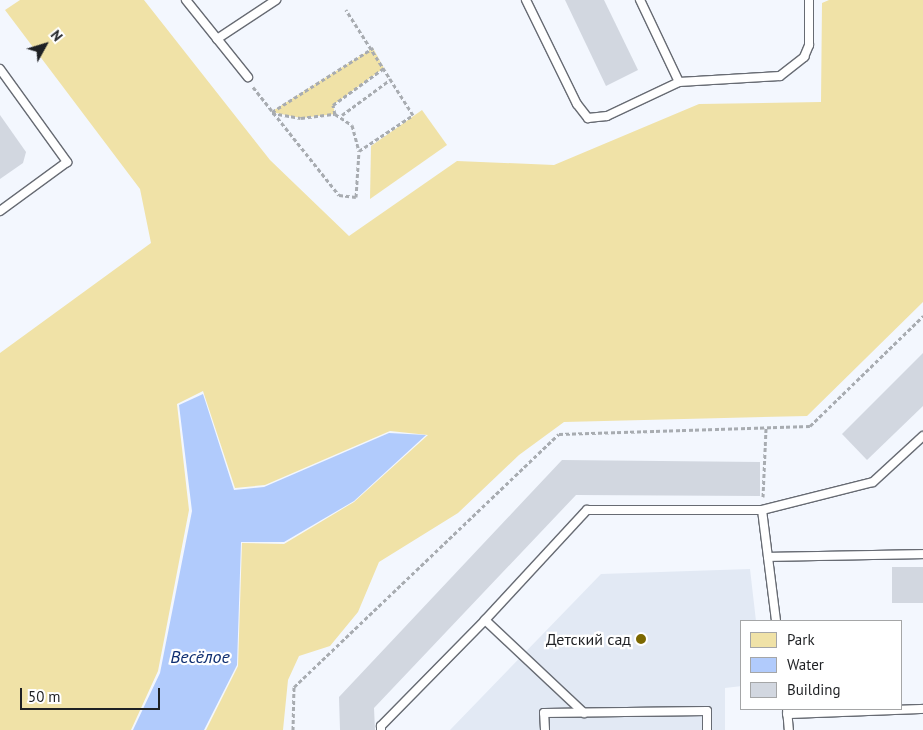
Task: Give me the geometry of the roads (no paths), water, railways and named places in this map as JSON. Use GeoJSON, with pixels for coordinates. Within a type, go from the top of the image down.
{"type":"FeatureCollection","features":[{"type":"Feature","properties":{"kind":"lane"},"geometry":{"type":"LineString","coordinates":[[186,0],[248,77]]}},
{"type":"Feature","properties":{"kind":"lane"},"geometry":{"type":"LineString","coordinates":[[217,38],[276,0]]}},
{"type":"Feature","properties":{"kind":"lane"},"geometry":{"type":"LineString","coordinates":[[526,0],[577,104],[588,118],[607,116],[679,82],[780,76],[804,57],[809,44],[809,0]]}},
{"type":"Feature","properties":{"kind":"lane"},"geometry":{"type":"LineString","coordinates":[[640,0],[679,82]]}},
{"type":"Feature","properties":{"kind":"lane"},"geometry":{"type":"LineString","coordinates":[[0,69],[67,162],[0,211]]}},
{"type":"Feature","properties":{"kind":"lane"},"geometry":{"type":"LineString","coordinates":[[381,730],[381,726],[486,620],[587,510],[762,510],[873,482],[923,436]]}},
{"type":"Feature","properties":{"kind":"lane"},"geometry":{"type":"LineString","coordinates":[[762,510],[776,620]]}},
{"type":"Feature","properties":{"kind":"lane"},"geometry":{"type":"LineString","coordinates":[[768,557],[923,554]]}},
{"type":"Feature","properties":{"kind":"lane"},"geometry":{"type":"LineString","coordinates":[[486,620],[584,712]]}},
{"type":"Feature","properties":{"kind":"lane"},"geometry":{"type":"LineString","coordinates":[[788,730],[787,711],[923,710]]}},
{"type":"Feature","properties":{"kind":"lane"},"geometry":{"type":"LineString","coordinates":[[545,730],[544,713],[707,711],[707,730]]}},
{"type":"Feature","properties":{"kind":"water","name":"Весёлое"},"geometry":{"type":"Polygon","coordinates":[[[203,394],[234,490],[264,487],[389,433],[426,435],[354,501],[284,542],[241,542],[237,665],[204,730],[133,730],[160,673],[192,511],[179,405],[203,394]]]}},
{"type":"Feature","properties":{"kind":"place","name":"Детский сад"},"geometry":{"type":"Point","coordinates":[641,639]}}]}
